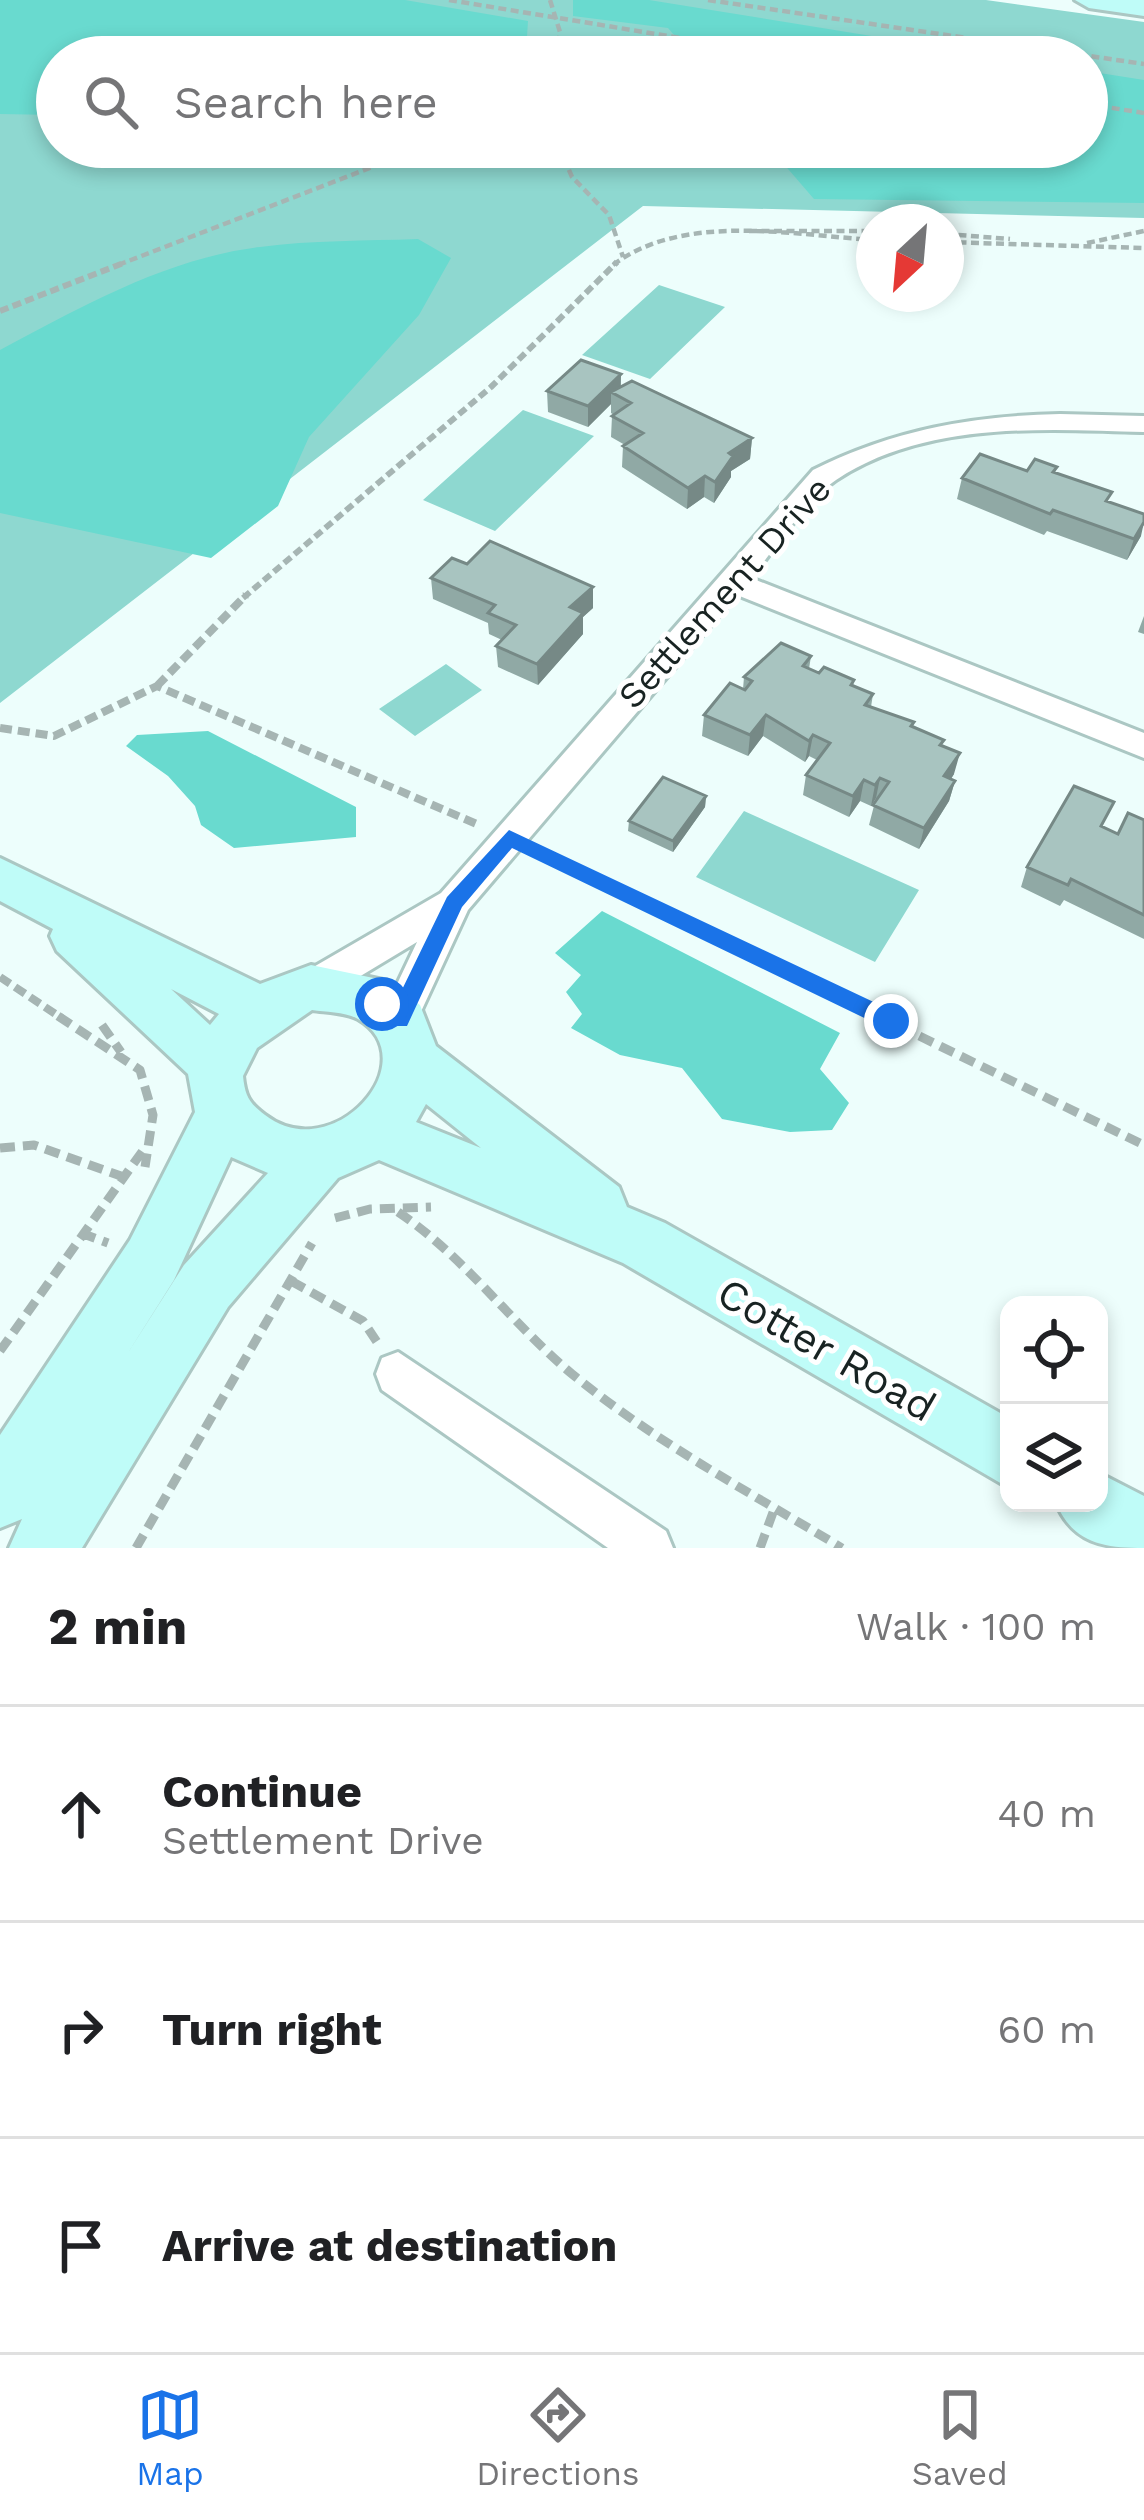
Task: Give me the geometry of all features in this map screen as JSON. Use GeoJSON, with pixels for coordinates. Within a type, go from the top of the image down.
{"type":"FeatureCollection","features":[{"type":"Feature","properties":{"kind":"main road"},"geometry":{"type":"LineString","coordinates":[[1089,0],[1144,8]]}},
{"type":"Feature","properties":{"kind":"main road"},"geometry":{"type":"LineString","coordinates":[[17,888],[257,1008]]}},
{"type":"Feature","properties":{"kind":"main road"},"geometry":{"type":"LineString","coordinates":[[0,1493],[152,1260],[221,1089],[232,1034],[257,1008],[311,987],[362,992],[407,1040],[410,1086],[397,1111],[376,1132],[321,1155],[290,1155],[262,1147],[239,1132],[221,1089],[17,888]]}},
{"type":"Feature","properties":{"kind":"main road","name":"Cotter Road"},"geometry":{"type":"LineString","coordinates":[[407,1040],[644,1243]]}},
{"type":"Feature","properties":{"kind":"main road","name":"Cotter Road"},"geometry":{"type":"LineString","coordinates":[[376,1132],[644,1243],[1000,1451]]}},
{"type":"Feature","properties":{"kind":"main road"},"geometry":{"type":"LineString","coordinates":[[43,1548],[206,1286],[321,1155]]}},
{"type":"Feature","properties":{"kind":"main road"},"geometry":{"type":"LineString","coordinates":[[1106,1512],[1144,1534]]}},
{"type":"Feature","properties":{"kind":"street","name":"Settlement Drive"},"geometry":{"type":"LineString","coordinates":[[311,987],[454,902],[728,580],[823,476],[884,444],[975,422],[1144,424]]}},
{"type":"Feature","properties":{"kind":"street"},"geometry":{"type":"LineString","coordinates":[[728,580],[1144,746]]}},
{"type":"Feature","properties":{"kind":"street","name":"Settlement Drive"},"geometry":{"type":"LineString","coordinates":[[407,1040],[454,902]]}},
{"type":"Feature","properties":{"kind":"street"},"geometry":{"type":"LineString","coordinates":[[398,1374],[650,1548]]}},
{"type":"Feature","properties":{"kind":"path"},"geometry":{"type":"LineString","coordinates":[[449,0],[668,36]]}},
{"type":"Feature","properties":{"kind":"path"},"geometry":{"type":"LineString","coordinates":[[550,0],[559,36]]}},
{"type":"Feature","properties":{"kind":"path"},"geometry":{"type":"LineString","coordinates":[[707,0],[953,36]]}},
{"type":"Feature","properties":{"kind":"path"},"geometry":{"type":"LineString","coordinates":[[1108,59],[1144,64]]}},
{"type":"Feature","properties":{"kind":"path"},"geometry":{"type":"LineString","coordinates":[[1108,107],[1144,113]]}},
{"type":"Feature","properties":{"kind":"path"},"geometry":{"type":"LineString","coordinates":[[0,310],[369,168]]}},
{"type":"Feature","properties":{"kind":"path"},"geometry":{"type":"LineString","coordinates":[[568,168],[609,215],[623,257]]}},
{"type":"Feature","properties":{"kind":"path"},"geometry":{"type":"LineString","coordinates":[[1077,246],[1144,231]]}},
{"type":"Feature","properties":{"kind":"path"},"geometry":{"type":"LineString","coordinates":[[0,728],[54,736],[157,686],[208,627],[493,385],[623,257],[657,244],[724,235],[856,236]]}},
{"type":"Feature","properties":{"kind":"path"},"geometry":{"type":"LineString","coordinates":[[964,239],[1144,246]]}},
{"type":"Feature","properties":{"kind":"path"},"geometry":{"type":"LineString","coordinates":[[157,686],[202,710],[509,838],[1144,1145]]}},
{"type":"Feature","properties":{"kind":"path"},"geometry":{"type":"LineString","coordinates":[[0,977],[140,1070],[153,1115],[144,1149],[0,1351]]}},
{"type":"Feature","properties":{"kind":"path"},"geometry":{"type":"LineString","coordinates":[[0,1148],[34,1145],[122,1175]]}},
{"type":"Feature","properties":{"kind":"path"},"geometry":{"type":"LineString","coordinates":[[136,1548],[321,1227],[339,1215],[370,1207],[397,1212],[424,1228],[536,1342],[605,1399],[842,1548]]}},
{"type":"Feature","properties":{"kind":"path"},"geometry":{"type":"LineString","coordinates":[[292,1281],[363,1322],[398,1374]]}},
{"type":"Feature","properties":{"kind":"path"},"geometry":{"type":"LineString","coordinates":[[760,1548],[776,1507]]}},
{"type":"Feature","properties":{"kind":"shaded area"},"geometry":{"type":"Polygon","coordinates":[[[0,0],[986,0],[1144,22],[1144,218],[964,214],[964,204],[856,204],[856,211],[643,206],[0,703],[0,0]]]}},
{"type":"Feature","properties":{"kind":"shaded area"},"geometry":{"type":"Polygon","coordinates":[[[0,0],[405,0],[528,21],[527,36],[36,36],[36,115],[0,114],[0,0]]]}},
{"type":"Feature","properties":{"kind":"shaded area"},"geometry":{"type":"Polygon","coordinates":[[[573,0],[649,0],[871,36],[675,36],[668,28],[573,16],[573,0]]]}},
{"type":"Feature","properties":{"kind":"shaded area"},"geometry":{"type":"Polygon","coordinates":[[[1108,74],[1144,80],[1144,203],[814,199],[787,168],[1108,168],[1108,74]]]}},
{"type":"Feature","properties":{"kind":"shaded area"},"geometry":{"type":"Polygon","coordinates":[[[418,239],[451,258],[419,315],[309,437],[278,506],[211,558],[0,513],[0,350],[158,273],[225,253],[319,242],[418,239]]]}},
{"type":"Feature","properties":{"kind":"shaded area"},"geometry":{"type":"Polygon","coordinates":[[[659,285],[725,307],[650,379],[582,355],[659,285]]]}},
{"type":"Feature","properties":{"kind":"shaded area"},"geometry":{"type":"Polygon","coordinates":[[[523,410],[594,436],[495,531],[423,500],[523,410]]]}},
{"type":"Feature","properties":{"kind":"shaded area"},"geometry":{"type":"Polygon","coordinates":[[[446,664],[482,690],[415,736],[379,709],[446,664]]]}},
{"type":"Feature","properties":{"kind":"shaded area"},"geometry":{"type":"Polygon","coordinates":[[[208,731],[356,807],[356,837],[234,848],[201,825],[195,806],[168,776],[126,746],[137,735],[208,731]]]}},
{"type":"Feature","properties":{"kind":"shaded area"},"geometry":{"type":"Polygon","coordinates":[[[744,811],[919,890],[875,962],[696,877],[744,811]]]}},
{"type":"Feature","properties":{"kind":"shaded area"},"geometry":{"type":"Polygon","coordinates":[[[602,911],[840,1033],[820,1069],[849,1103],[832,1130],[790,1132],[722,1119],[682,1068],[620,1055],[571,1028],[582,1014],[566,992],[581,975],[555,953],[602,911]]]}},
{"type":"Feature","properties":{"kind":"building"},"geometry":{"type":"Polygon","coordinates":[[[581,360],[621,374],[588,406],[547,391],[581,360]]]}},
{"type":"Feature","properties":{"kind":"building"},"geometry":{"type":"Polygon","coordinates":[[[632,381],[752,438],[729,453],[733,456],[715,482],[705,476],[688,488],[623,446],[643,433],[612,416],[631,403],[611,392],[632,381]]]}},
{"type":"Feature","properties":{"kind":"building"},"geometry":{"type":"Polygon","coordinates":[[[980,454],[1027,471],[1035,459],[1057,467],[1053,472],[1112,492],[1106,501],[1144,514],[1144,522],[1134,539],[1053,510],[1050,514],[962,478],[980,454]]]}},
{"type":"Feature","properties":{"kind":"building"},"geometry":{"type":"Polygon","coordinates":[[[490,541],[593,587],[570,607],[583,613],[537,664],[496,646],[516,625],[488,613],[495,605],[431,578],[452,558],[467,564],[490,541]]]}},
{"type":"Feature","properties":{"kind":"building"},"geometry":{"type":"Polygon","coordinates":[[[781,643],[811,656],[803,666],[819,673],[824,667],[873,694],[865,705],[914,722],[911,726],[944,740],[940,745],[960,753],[944,776],[955,781],[924,828],[873,805],[889,782],[880,778],[875,785],[864,780],[853,796],[806,775],[830,743],[813,735],[809,741],[766,715],[750,735],[704,715],[730,683],[745,690],[752,681],[744,677],[781,643]]]}},
{"type":"Feature","properties":{"kind":"building"},"geometry":{"type":"Polygon","coordinates":[[[663,777],[706,796],[673,841],[629,821],[663,777]]]}},
{"type":"Feature","properties":{"kind":"building"},"geometry":{"type":"Polygon","coordinates":[[[1074,786],[1114,802],[1101,826],[1118,834],[1128,813],[1144,820],[1144,915],[1071,879],[1068,885],[1027,867],[1074,786]]]}},
{"type":"Feature","properties":{"kind":"route"},"geometry":{"type":"LineString","coordinates":[[382,1004],[399,1019],[454,902],[509,838],[891,1021]]}}]}
